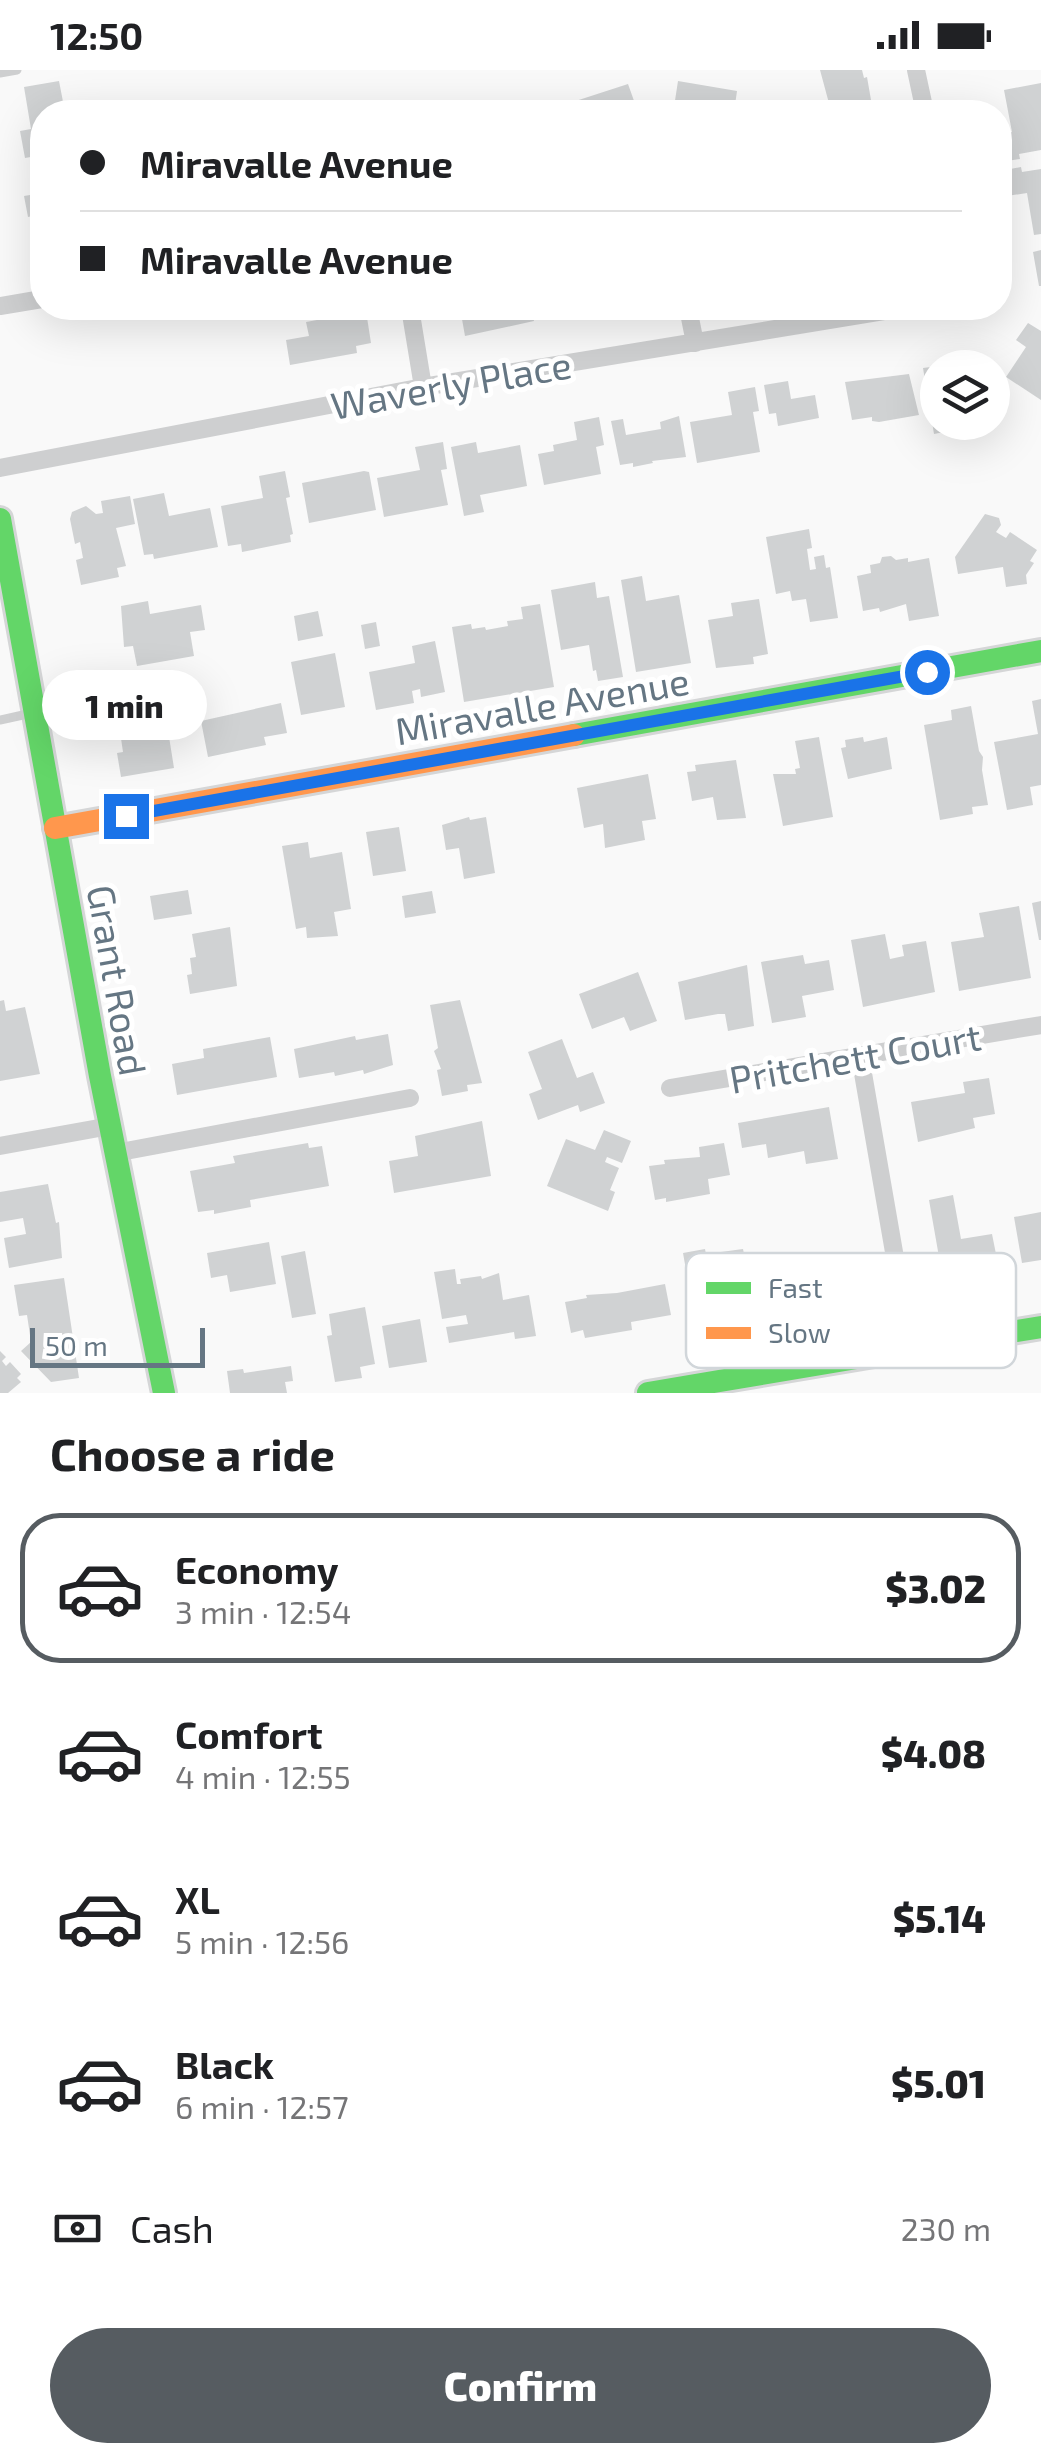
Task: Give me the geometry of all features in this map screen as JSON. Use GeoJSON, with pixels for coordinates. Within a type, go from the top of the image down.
{"type":"FeatureCollection","features":[{"type":"Feature","properties":{"kind":"street"},"geometry":{"type":"LineString","coordinates":[[916,70],[922,100]]}},
{"type":"Feature","properties":{"kind":"street"},"geometry":{"type":"LineString","coordinates":[[0,306],[30,301]]}},
{"type":"Feature","properties":{"kind":"street"},"geometry":{"type":"LineString","coordinates":[[412,320],[423,387]]}},
{"type":"Feature","properties":{"kind":"street"},"geometry":{"type":"LineString","coordinates":[[690,320],[695,344]]}},
{"type":"Feature","properties":{"kind":"street","name":"Waverly Place"},"geometry":{"type":"LineString","coordinates":[[0,468],[423,387],[833,320]]}},
{"type":"Feature","properties":{"kind":"street","name":"Grant Road"},"geometry":{"type":"LineString","coordinates":[[0,518],[115,1153],[164,1393]]}},
{"type":"Feature","properties":{"kind":"street","name":"Miravalle Avenue"},"geometry":{"type":"LineString","coordinates":[[55,828],[1041,651]]}},
{"type":"Feature","properties":{"kind":"street","name":"Pritchett Court"},"geometry":{"type":"LineString","coordinates":[[670,1088],[1041,1025]]}},
{"type":"Feature","properties":{"kind":"street"},"geometry":{"type":"LineString","coordinates":[[860,1056],[895,1253]]}},
{"type":"Feature","properties":{"kind":"street"},"geometry":{"type":"LineString","coordinates":[[115,1153],[410,1098]]}},
{"type":"Feature","properties":{"kind":"street"},"geometry":{"type":"LineString","coordinates":[[0,1146],[110,1126]]}},
{"type":"Feature","properties":{"kind":"street"},"geometry":{"type":"LineString","coordinates":[[1016,1331],[1041,1327]]}},
{"type":"Feature","properties":{"kind":"street"},"geometry":{"type":"LineString","coordinates":[[648,1393],[756,1384],[829,1368]]}},
{"type":"Feature","properties":{"kind":"lane"},"geometry":{"type":"LineString","coordinates":[[0,73],[17,70]]}},
{"type":"Feature","properties":{"kind":"lane"},"geometry":{"type":"LineString","coordinates":[[0,720],[35,712]]}},
{"type":"Feature","properties":{"kind":"building"},"geometry":{"type":"Polygon","coordinates":[[[820,70],[862,70],[871,100],[828,100],[820,70]]]}},
{"type":"Feature","properties":{"kind":"building"},"geometry":{"type":"Polygon","coordinates":[[[59,81],[63,100],[30,100],[30,123],[24,87],[59,81]]]}},
{"type":"Feature","properties":{"kind":"building"},"geometry":{"type":"Polygon","coordinates":[[[678,81],[737,91],[736,100],[675,100],[678,81]]]}},
{"type":"Feature","properties":{"kind":"building"},"geometry":{"type":"Polygon","coordinates":[[[1041,83],[1041,150],[1019,154],[1020,159],[1012,160],[1012,100],[1006,100],[1004,90],[1041,83]]]}},
{"type":"Feature","properties":{"kind":"building"},"geometry":{"type":"Polygon","coordinates":[[[628,84],[634,100],[579,100],[628,84]]]}},
{"type":"Feature","properties":{"kind":"building"},"geometry":{"type":"Polygon","coordinates":[[[30,129],[30,157],[25,158],[20,131],[30,129]]]}},
{"type":"Feature","properties":{"kind":"building"},"geometry":{"type":"Polygon","coordinates":[[[1021,167],[1022,172],[1041,169],[1041,234],[1034,235],[1027,193],[1012,195],[1012,169],[1021,167]]]}},
{"type":"Feature","properties":{"kind":"building"},"geometry":{"type":"Polygon","coordinates":[[[30,195],[30,217],[28,217],[24,196],[30,195]]]}},
{"type":"Feature","properties":{"kind":"building"},"geometry":{"type":"Polygon","coordinates":[[[1041,250],[1041,286],[1039,286],[1033,252],[1041,250]]]}},
{"type":"Feature","properties":{"kind":"building"},"geometry":{"type":"Polygon","coordinates":[[[367,320],[371,343],[356,346],[357,353],[290,365],[286,340],[309,336],[306,322],[367,320]]]}},
{"type":"Feature","properties":{"kind":"building"},"geometry":{"type":"Polygon","coordinates":[[[462,320],[534,321],[465,336],[462,320]]]}},
{"type":"Feature","properties":{"kind":"building"},"geometry":{"type":"Polygon","coordinates":[[[1028,323],[1041,331],[1041,400],[1010,380],[1010,371],[1026,347],[1016,340],[1028,323]]]}},
{"type":"Feature","properties":{"kind":"building"},"geometry":{"type":"Polygon","coordinates":[[[909,374],[919,415],[879,422],[872,421],[872,417],[852,420],[845,382],[909,374]]]}},
{"type":"Feature","properties":{"kind":"building"},"geometry":{"type":"Polygon","coordinates":[[[788,381],[791,399],[815,395],[819,418],[778,426],[776,413],[769,414],[764,385],[788,381]]]}},
{"type":"Feature","properties":{"kind":"building"},"geometry":{"type":"Polygon","coordinates":[[[755,387],[759,411],[753,412],[760,452],[697,463],[690,422],[732,415],[728,392],[755,387]]]}},
{"type":"Feature","properties":{"kind":"building"},"geometry":{"type":"Polygon","coordinates":[[[679,416],[686,457],[633,467],[633,463],[620,465],[611,421],[623,419],[626,435],[661,429],[660,422],[679,416]]]}},
{"type":"Feature","properties":{"kind":"building"},"geometry":{"type":"Polygon","coordinates":[[[599,417],[604,445],[596,447],[601,474],[544,485],[538,454],[554,451],[553,445],[577,440],[574,422],[599,417]]]}},
{"type":"Feature","properties":{"kind":"building"},"geometry":{"type":"Polygon","coordinates":[[[443,442],[447,469],[441,470],[448,505],[384,517],[377,478],[420,470],[415,447],[443,442]]]}},
{"type":"Feature","properties":{"kind":"building"},"geometry":{"type":"Polygon","coordinates":[[[476,442],[478,453],[520,445],[527,486],[480,495],[484,512],[464,516],[451,447],[476,442]]]}},
{"type":"Feature","properties":{"kind":"building"},"geometry":{"type":"Polygon","coordinates":[[[285,471],[291,542],[242,552],[241,544],[228,546],[221,506],[263,498],[259,476],[285,471]]]}},
{"type":"Feature","properties":{"kind":"building"},"geometry":{"type":"Polygon","coordinates":[[[369,472],[376,510],[309,523],[302,483],[369,472]]]}},
{"type":"Feature","properties":{"kind":"building"},"geometry":{"type":"Polygon","coordinates":[[[164,493],[169,516],[210,508],[218,547],[154,559],[153,554],[144,555],[133,499],[164,493]]]}},
{"type":"Feature","properties":{"kind":"building"},"geometry":{"type":"Polygon","coordinates":[[[130,496],[135,524],[116,528],[126,566],[117,568],[119,577],[81,585],[76,560],[83,558],[80,542],[75,544],[72,512],[86,506],[96,514],[103,513],[101,501],[130,496]]]}},
{"type":"Feature","properties":{"kind":"building"},"geometry":{"type":"Polygon","coordinates":[[[985,514],[999,518],[1001,525],[996,532],[1006,538],[1010,532],[1037,550],[1030,561],[1034,563],[1026,575],[1027,584],[1006,587],[1003,567],[958,574],[955,557],[985,514]]]}},
{"type":"Feature","properties":{"kind":"building"},"geometry":{"type":"Polygon","coordinates":[[[809,529],[810,570],[816,569],[814,557],[824,555],[826,568],[830,567],[838,618],[810,622],[806,599],[792,601],[790,591],[776,594],[766,537],[809,529]]]}},
{"type":"Feature","properties":{"kind":"building"},"geometry":{"type":"Polygon","coordinates":[[[891,556],[896,560],[908,558],[908,562],[929,558],[939,616],[909,621],[906,604],[880,612],[879,608],[863,611],[857,576],[871,573],[870,565],[891,556]]]}},
{"type":"Feature","properties":{"kind":"building"},"geometry":{"type":"Polygon","coordinates":[[[642,576],[646,601],[679,595],[691,663],[636,672],[621,580],[642,576]]]}},
{"type":"Feature","properties":{"kind":"building"},"geometry":{"type":"Polygon","coordinates":[[[595,582],[597,598],[609,596],[623,677],[598,681],[589,645],[561,650],[551,590],[595,582]]]}},
{"type":"Feature","properties":{"kind":"building"},"geometry":{"type":"Polygon","coordinates":[[[759,599],[768,654],[753,657],[754,664],[716,668],[708,620],[733,616],[731,603],[759,599]]]}},
{"type":"Feature","properties":{"kind":"building"},"geometry":{"type":"Polygon","coordinates":[[[148,601],[150,614],[201,605],[205,630],[190,632],[194,656],[137,666],[133,646],[124,647],[121,606],[148,601]]]}},
{"type":"Feature","properties":{"kind":"building"},"geometry":{"type":"Polygon","coordinates":[[[540,604],[554,687],[464,702],[452,627],[471,624],[472,629],[486,630],[508,626],[507,621],[523,619],[521,607],[540,604]]]}},
{"type":"Feature","properties":{"kind":"building"},"geometry":{"type":"Polygon","coordinates":[[[318,611],[323,636],[298,641],[294,616],[318,611]]]}},
{"type":"Feature","properties":{"kind":"building"},"geometry":{"type":"Polygon","coordinates":[[[376,622],[380,646],[365,649],[361,625],[376,622]]]}},
{"type":"Feature","properties":{"kind":"building"},"geometry":{"type":"Polygon","coordinates":[[[435,641],[445,692],[421,697],[420,689],[412,691],[414,703],[376,710],[369,672],[415,663],[412,646],[435,641]]]}},
{"type":"Feature","properties":{"kind":"building"},"geometry":{"type":"Polygon","coordinates":[[[335,653],[345,707],[301,715],[291,662],[335,653]]]}},
{"type":"Feature","properties":{"kind":"building"},"geometry":{"type":"Polygon","coordinates":[[[1041,699],[1041,785],[1030,787],[1033,805],[1007,810],[994,742],[1038,734],[1032,701],[1041,699]]]}},
{"type":"Feature","properties":{"kind":"building"},"geometry":{"type":"Polygon","coordinates":[[[281,703],[287,733],[264,737],[266,745],[208,757],[201,721],[281,703]]]}},
{"type":"Feature","properties":{"kind":"building"},"geometry":{"type":"Polygon","coordinates":[[[971,706],[983,757],[988,805],[972,807],[973,814],[940,820],[924,725],[952,720],[951,710],[971,706]]]}},
{"type":"Feature","properties":{"kind":"building"},"geometry":{"type":"Polygon","coordinates":[[[166,718],[174,768],[121,777],[117,753],[123,752],[119,725],[166,718]]]}},
{"type":"Feature","properties":{"kind":"building"},"geometry":{"type":"Polygon","coordinates":[[[819,737],[833,817],[783,826],[773,774],[796,774],[795,769],[800,768],[795,741],[819,737]]]}},
{"type":"Feature","properties":{"kind":"building"},"geometry":{"type":"Polygon","coordinates":[[[863,737],[864,742],[887,737],[892,769],[848,779],[841,748],[846,747],[845,740],[863,737]]]}},
{"type":"Feature","properties":{"kind":"building"},"geometry":{"type":"Polygon","coordinates":[[[736,760],[746,818],[717,820],[713,797],[692,801],[687,772],[696,771],[695,765],[736,760]]]}},
{"type":"Feature","properties":{"kind":"building"},"geometry":{"type":"Polygon","coordinates":[[[648,774],[656,819],[642,821],[645,840],[605,848],[603,824],[584,828],[577,788],[648,774]]]}},
{"type":"Feature","properties":{"kind":"building"},"geometry":{"type":"Polygon","coordinates":[[[469,817],[486,817],[495,873],[464,879],[459,848],[446,850],[442,825],[469,817]]]}},
{"type":"Feature","properties":{"kind":"building"},"geometry":{"type":"Polygon","coordinates":[[[399,827],[406,871],[373,876],[366,832],[399,827]]]}},
{"type":"Feature","properties":{"kind":"building"},"geometry":{"type":"Polygon","coordinates":[[[308,842],[310,858],[342,852],[351,909],[334,912],[338,936],[307,938],[306,927],[296,929],[282,846],[308,842]]]}},
{"type":"Feature","properties":{"kind":"building"},"geometry":{"type":"Polygon","coordinates":[[[188,890],[192,914],[154,920],[150,896],[188,890]]]}},
{"type":"Feature","properties":{"kind":"building"},"geometry":{"type":"Polygon","coordinates":[[[432,891],[436,913],[405,918],[402,896],[432,891]]]}},
{"type":"Feature","properties":{"kind":"building"},"geometry":{"type":"Polygon","coordinates":[[[1041,901],[1041,940],[1039,940],[1032,903],[1041,901]]]}},
{"type":"Feature","properties":{"kind":"building"},"geometry":{"type":"Polygon","coordinates":[[[1019,906],[1031,978],[959,991],[951,942],[984,937],[979,913],[1019,906]]]}},
{"type":"Feature","properties":{"kind":"building"},"geometry":{"type":"Polygon","coordinates":[[[230,927],[237,986],[190,994],[187,975],[192,974],[190,958],[196,957],[192,934],[230,927]]]}},
{"type":"Feature","properties":{"kind":"building"},"geometry":{"type":"Polygon","coordinates":[[[885,934],[890,959],[904,956],[902,945],[926,941],[935,992],[863,1007],[851,940],[885,934]]]}},
{"type":"Feature","properties":{"kind":"building"},"geometry":{"type":"Polygon","coordinates":[[[803,955],[805,964],[829,960],[834,990],[802,996],[806,1017],[772,1023],[761,962],[803,955]]]}},
{"type":"Feature","properties":{"kind":"building"},"geometry":{"type":"Polygon","coordinates":[[[747,965],[754,1026],[728,1031],[725,1014],[685,1020],[678,982],[747,965]]]}},
{"type":"Feature","properties":{"kind":"building"},"geometry":{"type":"Polygon","coordinates":[[[638,972],[657,1021],[630,1031],[624,1017],[592,1029],[579,994],[638,972]]]}},
{"type":"Feature","properties":{"kind":"building"},"geometry":{"type":"Polygon","coordinates":[[[4,1000],[6,1011],[25,1007],[40,1074],[0,1081],[0,1001],[4,1000]]]}},
{"type":"Feature","properties":{"kind":"building"},"geometry":{"type":"Polygon","coordinates":[[[460,1000],[482,1083],[467,1085],[468,1091],[442,1096],[430,1005],[460,1000]]]}},
{"type":"Feature","properties":{"kind":"building"},"geometry":{"type":"Polygon","coordinates":[[[388,1034],[393,1065],[364,1074],[363,1070],[299,1078],[294,1049],[355,1036],[356,1040],[388,1034]]]}},
{"type":"Feature","properties":{"kind":"building"},"geometry":{"type":"Polygon","coordinates":[[[270,1037],[277,1077],[177,1095],[172,1064],[204,1058],[203,1049],[270,1037]]]}},
{"type":"Feature","properties":{"kind":"building"},"geometry":{"type":"Polygon","coordinates":[[[562,1039],[577,1078],[593,1072],[605,1103],[580,1112],[578,1105],[538,1120],[529,1094],[542,1089],[528,1052],[562,1039]]]}},
{"type":"Feature","properties":{"kind":"building"},"geometry":{"type":"Polygon","coordinates":[[[989,1078],[995,1114],[973,1118],[975,1128],[918,1142],[911,1102],[965,1093],[963,1082],[989,1078]]]}},
{"type":"Feature","properties":{"kind":"building"},"geometry":{"type":"Polygon","coordinates":[[[829,1107],[838,1159],[806,1164],[804,1151],[768,1158],[766,1144],[742,1148],[738,1123],[829,1107]]]}},
{"type":"Feature","properties":{"kind":"building"},"geometry":{"type":"Polygon","coordinates":[[[482,1121],[491,1176],[394,1193],[389,1161],[418,1156],[415,1136],[482,1121]]]}},
{"type":"Feature","properties":{"kind":"building"},"geometry":{"type":"Polygon","coordinates":[[[604,1130],[631,1141],[622,1163],[607,1157],[605,1162],[619,1168],[610,1190],[615,1192],[608,1211],[547,1186],[566,1139],[595,1150],[604,1130]]]}},
{"type":"Feature","properties":{"kind":"building"},"geometry":{"type":"Polygon","coordinates":[[[308,1143],[309,1148],[322,1146],[329,1186],[250,1200],[251,1207],[214,1214],[214,1210],[198,1212],[190,1171],[235,1163],[233,1156],[308,1143]]]}},
{"type":"Feature","properties":{"kind":"building"},"geometry":{"type":"Polygon","coordinates":[[[724,1143],[730,1175],[708,1179],[710,1194],[666,1202],[666,1198],[655,1200],[649,1166],[665,1164],[664,1160],[700,1157],[699,1147],[724,1143]]]}},
{"type":"Feature","properties":{"kind":"building"},"geometry":{"type":"Polygon","coordinates":[[[48,1184],[56,1223],[59,1222],[62,1258],[9,1268],[4,1238],[26,1234],[23,1218],[0,1222],[0,1192],[48,1184]]]}},
{"type":"Feature","properties":{"kind":"building"},"geometry":{"type":"Polygon","coordinates":[[[953,1195],[961,1239],[992,1234],[996,1253],[938,1253],[929,1200],[953,1195]]]}},
{"type":"Feature","properties":{"kind":"building"},"geometry":{"type":"Polygon","coordinates":[[[1041,1212],[1041,1260],[1022,1263],[1014,1217],[1041,1212]]]}},
{"type":"Feature","properties":{"kind":"building"},"geometry":{"type":"Polygon","coordinates":[[[269,1242],[276,1284],[230,1292],[227,1275],[211,1278],[207,1253],[269,1242]]]}},
{"type":"Feature","properties":{"kind":"building"},"geometry":{"type":"Polygon","coordinates":[[[705,1249],[706,1253],[686,1253],[686,1270],[683,1253],[705,1249]]]}},
{"type":"Feature","properties":{"kind":"building"},"geometry":{"type":"Polygon","coordinates":[[[305,1251],[316,1314],[292,1318],[281,1256],[305,1251]]]}},
{"type":"Feature","properties":{"kind":"building"},"geometry":{"type":"Polygon","coordinates":[[[455,1269],[457,1284],[461,1284],[460,1279],[482,1279],[499,1273],[503,1300],[529,1295],[536,1336],[515,1339],[514,1332],[449,1343],[446,1327],[468,1324],[466,1315],[442,1319],[434,1272],[455,1269]]]}},
{"type":"Feature","properties":{"kind":"building"},"geometry":{"type":"Polygon","coordinates":[[[64,1278],[79,1378],[51,1382],[21,1351],[31,1342],[27,1315],[19,1316],[14,1285],[64,1278]]]}},
{"type":"Feature","properties":{"kind":"building"},"geometry":{"type":"Polygon","coordinates":[[[665,1284],[671,1315],[631,1322],[632,1330],[585,1338],[583,1330],[571,1333],[565,1302],[587,1298],[586,1295],[665,1284]]]}},
{"type":"Feature","properties":{"kind":"building"},"geometry":{"type":"Polygon","coordinates":[[[365,1307],[375,1364],[360,1367],[362,1378],[335,1382],[327,1336],[332,1335],[329,1314],[365,1307]]]}},
{"type":"Feature","properties":{"kind":"building"},"geometry":{"type":"Polygon","coordinates":[[[420,1319],[427,1362],[389,1368],[382,1326],[420,1319]]]}},
{"type":"Feature","properties":{"kind":"building"},"geometry":{"type":"Polygon","coordinates":[[[0,1351],[6,1357],[2,1361],[6,1366],[10,1362],[21,1374],[17,1378],[21,1382],[8,1393],[0,1393],[0,1351]]]}},
{"type":"Feature","properties":{"kind":"building"},"geometry":{"type":"Polygon","coordinates":[[[291,1366],[293,1381],[285,1382],[287,1393],[230,1393],[227,1371],[243,1369],[244,1373],[291,1366]]]}},
{"type":"Feature","properties":{"kind":"traffic: fast"},"geometry":{"type":"LineString","coordinates":[[0,519],[100,1076],[164,1393]]}},
{"type":"Feature","properties":{"kind":"traffic: fast"},"geometry":{"type":"LineString","coordinates":[[574,735],[1041,651]]}},
{"type":"Feature","properties":{"kind":"traffic: fast"},"geometry":{"type":"LineString","coordinates":[[1016,1331],[1041,1327]]}},
{"type":"Feature","properties":{"kind":"traffic: fast"},"geometry":{"type":"LineString","coordinates":[[648,1393],[797,1368]]}},
{"type":"Feature","properties":{"kind":"traffic: slow"},"geometry":{"type":"LineString","coordinates":[[55,828],[574,735]]}},
{"type":"Feature","properties":{"kind":"route"},"geometry":{"type":"LineString","coordinates":[[126,816],[927,672]]}}]}
